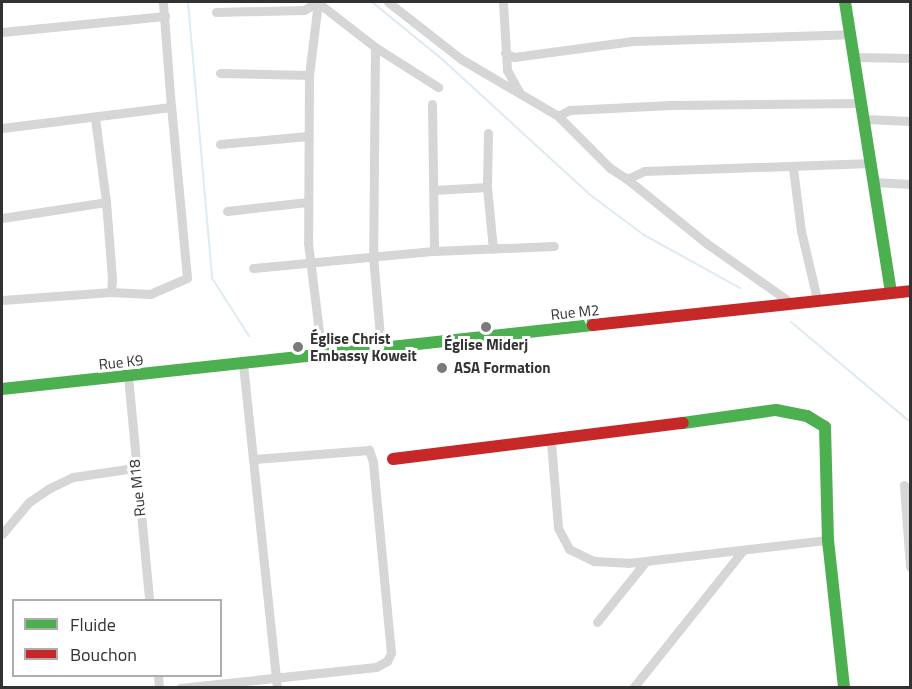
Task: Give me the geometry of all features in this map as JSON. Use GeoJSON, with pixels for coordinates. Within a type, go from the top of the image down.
{"type":"FeatureCollection","features":[{"type":"Feature","properties":{"kind":"street"},"geometry":{"type":"LineString","coordinates":[[2,300],[111,292],[150,294],[187,278],[163,2]]}},
{"type":"Feature","properties":{"kind":"street"},"geometry":{"type":"LineString","coordinates":[[216,12],[304,10],[318,2]]}},
{"type":"Feature","properties":{"kind":"street"},"geometry":{"type":"LineString","coordinates":[[318,2],[333,10],[375,47],[438,87]]}},
{"type":"Feature","properties":{"kind":"street"},"geometry":{"type":"LineString","coordinates":[[318,2],[309,75],[308,202],[310,264],[322,355]]}},
{"type":"Feature","properties":{"kind":"street"},"geometry":{"type":"LineString","coordinates":[[388,2],[452,53],[558,116],[610,168],[706,243],[790,302]]}},
{"type":"Feature","properties":{"kind":"street"},"geometry":{"type":"LineString","coordinates":[[503,2],[507,70],[520,93]]}},
{"type":"Feature","properties":{"kind":"street"},"geometry":{"type":"LineString","coordinates":[[845,2],[866,119],[891,292]]}},
{"type":"Feature","properties":{"kind":"street"},"geometry":{"type":"LineString","coordinates":[[2,32],[165,16]]}},
{"type":"Feature","properties":{"kind":"street"},"geometry":{"type":"LineString","coordinates":[[505,53],[514,57],[633,41],[850,34]]}},
{"type":"Feature","properties":{"kind":"street"},"geometry":{"type":"LineString","coordinates":[[375,47],[373,256],[381,348]]}},
{"type":"Feature","properties":{"kind":"street"},"geometry":{"type":"LineString","coordinates":[[854,57],[910,58]]}},
{"type":"Feature","properties":{"kind":"street"},"geometry":{"type":"LineString","coordinates":[[220,73],[309,75]]}},
{"type":"Feature","properties":{"kind":"street"},"geometry":{"type":"LineString","coordinates":[[432,104],[434,250]]}},
{"type":"Feature","properties":{"kind":"street"},"geometry":{"type":"LineString","coordinates":[[558,116],[570,110],[659,105],[862,104]]}},
{"type":"Feature","properties":{"kind":"street"},"geometry":{"type":"LineString","coordinates":[[2,128],[171,107]]}},
{"type":"Feature","properties":{"kind":"street"},"geometry":{"type":"LineString","coordinates":[[95,118],[106,202],[111,292]]}},
{"type":"Feature","properties":{"kind":"street"},"geometry":{"type":"LineString","coordinates":[[866,119],[910,121]]}},
{"type":"Feature","properties":{"kind":"street"},"geometry":{"type":"LineString","coordinates":[[488,133],[487,187],[493,249]]}},
{"type":"Feature","properties":{"kind":"street"},"geometry":{"type":"LineString","coordinates":[[220,144],[308,136]]}},
{"type":"Feature","properties":{"kind":"street"},"geometry":{"type":"LineString","coordinates":[[627,179],[644,171],[793,168],[871,163]]}},
{"type":"Feature","properties":{"kind":"street"},"geometry":{"type":"LineString","coordinates":[[793,168],[801,231],[817,299]]}},
{"type":"Feature","properties":{"kind":"street"},"geometry":{"type":"LineString","coordinates":[[874,182],[910,184]]}},
{"type":"Feature","properties":{"kind":"street"},"geometry":{"type":"LineString","coordinates":[[434,190],[487,187]]}},
{"type":"Feature","properties":{"kind":"street"},"geometry":{"type":"LineString","coordinates":[[2,218],[106,202]]}},
{"type":"Feature","properties":{"kind":"street"},"geometry":{"type":"LineString","coordinates":[[227,211],[308,202]]}},
{"type":"Feature","properties":{"kind":"street"},"geometry":{"type":"LineString","coordinates":[[253,268],[434,250],[554,246]]}},
{"type":"Feature","properties":{"kind":"street","name":"Rue M2"},"geometry":{"type":"LineString","coordinates":[[243,364],[817,299],[910,291]]}},
{"type":"Feature","properties":{"kind":"street"},"geometry":{"type":"LineString","coordinates":[[243,364],[277,682]]}},
{"type":"Feature","properties":{"kind":"street","name":"Rue K9"},"geometry":{"type":"LineString","coordinates":[[2,389],[243,364]]}},
{"type":"Feature","properties":{"kind":"street","name":"Rue M18"},"geometry":{"type":"LineString","coordinates":[[128,376],[134,468],[149,599]]}},
{"type":"Feature","properties":{"kind":"street"},"geometry":{"type":"LineString","coordinates":[[393,459],[551,442],[776,410],[807,416],[825,427],[828,436],[828,540],[844,687]]}},
{"type":"Feature","properties":{"kind":"street"},"geometry":{"type":"LineString","coordinates":[[551,442],[556,520],[569,549],[594,561],[646,561],[828,540]]}},
{"type":"Feature","properties":{"kind":"street"},"geometry":{"type":"LineString","coordinates":[[180,687],[277,682],[376,667],[387,661],[392,644],[373,462],[369,450],[254,459]]}},
{"type":"Feature","properties":{"kind":"street"},"geometry":{"type":"LineString","coordinates":[[2,534],[29,502],[48,489],[73,477],[134,468]]}},
{"type":"Feature","properties":{"kind":"street"},"geometry":{"type":"LineString","coordinates":[[904,485],[910,567]]}},
{"type":"Feature","properties":{"kind":"street"},"geometry":{"type":"LineString","coordinates":[[633,687],[743,550]]}},
{"type":"Feature","properties":{"kind":"street"},"geometry":{"type":"LineString","coordinates":[[597,622],[646,561]]}},
{"type":"Feature","properties":{"kind":"waterway"},"geometry":{"type":"LineString","coordinates":[[188,2],[212,278],[249,336]]}},
{"type":"Feature","properties":{"kind":"waterway"},"geometry":{"type":"LineString","coordinates":[[372,2],[443,60],[589,194],[644,235],[740,288]]}},
{"type":"Feature","properties":{"kind":"waterway"},"geometry":{"type":"LineString","coordinates":[[791,322],[910,422]]}},
{"type":"Feature","properties":{"kind":"traffic: fast"},"geometry":{"type":"LineString","coordinates":[[845,2],[891,292]]}},
{"type":"Feature","properties":{"kind":"traffic: fast"},"geometry":{"type":"LineString","coordinates":[[2,389],[593,325]]}},
{"type":"Feature","properties":{"kind":"traffic: fast"},"geometry":{"type":"LineString","coordinates":[[683,423],[776,410],[807,416],[825,427],[828,540],[844,688]]}},
{"type":"Feature","properties":{"kind":"traffic: jam"},"geometry":{"type":"LineString","coordinates":[[593,325],[910,291]]}},
{"type":"Feature","properties":{"kind":"traffic: jam"},"geometry":{"type":"LineString","coordinates":[[393,459],[683,423]]}},
{"type":"Feature","properties":{"kind":"place","name":"Église Miderj"},"geometry":{"type":"Point","coordinates":[486,327]}},
{"type":"Feature","properties":{"kind":"place","name":"Église Christ Embassy Koweit"},"geometry":{"type":"Point","coordinates":[298,347]}},
{"type":"Feature","properties":{"kind":"place","name":"ASA Formation"},"geometry":{"type":"Point","coordinates":[442,368]}}]}
